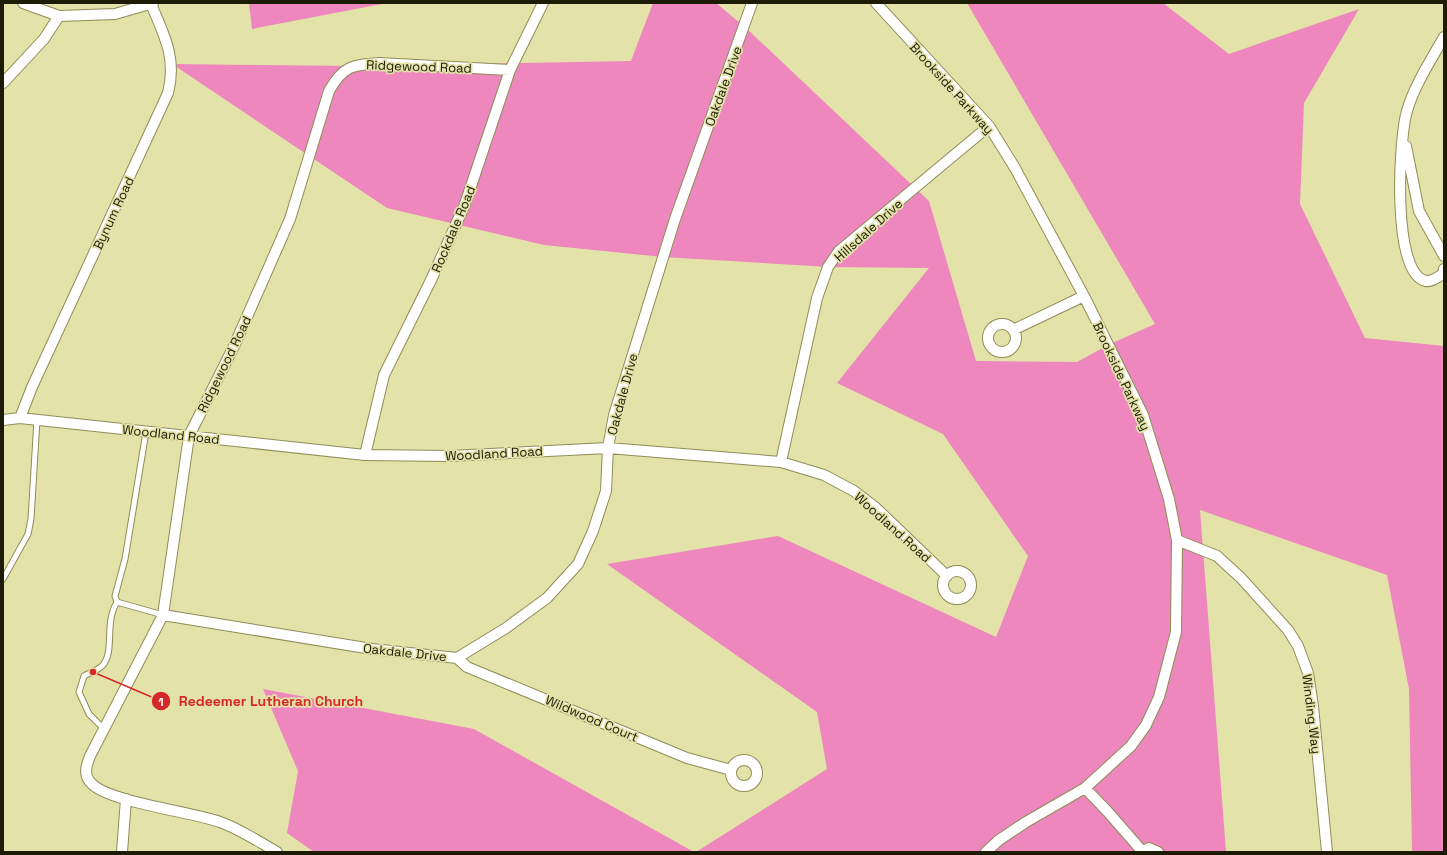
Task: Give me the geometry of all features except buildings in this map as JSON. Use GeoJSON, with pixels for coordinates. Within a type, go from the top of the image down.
{"type":"FeatureCollection","features":[{"type":"Feature","properties":{"kind":"street"},"geometry":{"type":"LineString","coordinates":[[22,3],[58,16],[116,14],[152,4]]}},
{"type":"Feature","properties":{"kind":"street","name":"Rockdale Road"},"geometry":{"type":"LineString","coordinates":[[365,455],[384,375],[432,278],[465,204],[510,70],[543,3]]}},
{"type":"Feature","properties":{"kind":"street","name":"Oakdale Drive"},"geometry":{"type":"LineString","coordinates":[[163,615],[372,649],[457,658],[506,628],[547,598],[578,564],[593,531],[606,491],[608,448],[614,415],[675,219],[752,3]]}},
{"type":"Feature","properties":{"kind":"street","name":"Brookside Parkway"},"geometry":{"type":"LineString","coordinates":[[876,3],[989,126],[1044,219],[1084,296],[1142,415],[1169,499],[1177,540],[1176,632],[1159,697],[1146,725],[1131,746],[1084,788],[998,840],[986,852]]}},
{"type":"Feature","properties":{"kind":"street","name":"Bynum Road"},"geometry":{"type":"LineString","coordinates":[[20,418],[32,387],[168,93],[172,78],[172,64],[165,37],[152,4]]}},
{"type":"Feature","properties":{"kind":"street"},"geometry":{"type":"LineString","coordinates":[[3,83],[44,39],[58,16]]}},
{"type":"Feature","properties":{"kind":"street"},"geometry":{"type":"LineString","coordinates":[[1444,38],[1419,83],[1407,111],[1400,206],[1405,246],[1410,263],[1417,275],[1426,280],[1434,279],[1443,274],[1444,269]]}},
{"type":"Feature","properties":{"kind":"street","name":"Ridgewood Road"},"geometry":{"type":"LineString","coordinates":[[126,799],[98,789],[92,784],[86,775],[86,768],[90,756],[163,615],[189,436],[235,344],[290,219],[329,91],[337,77],[347,68],[360,64],[379,63],[510,70]]}},
{"type":"Feature","properties":{"kind":"street","name":"Hillsdale Drive"},"geometry":{"type":"LineString","coordinates":[[781,462],[817,298],[828,267],[839,251],[989,126]]}},
{"type":"Feature","properties":{"kind":"street"},"geometry":{"type":"LineString","coordinates":[[1404,136],[1419,211],[1444,256]]}},
{"type":"Feature","properties":{"kind":"street"},"geometry":{"type":"LineString","coordinates":[[1013,330],[1084,296]]}},
{"type":"Feature","properties":{"kind":"street","name":"Woodland Road"},"geometry":{"type":"LineString","coordinates":[[3,420],[20,418],[365,455],[450,456],[608,448],[781,462],[824,475],[854,491],[876,508],[947,576]]}},
{"type":"Feature","properties":{"kind":"street","name":"Winding Way"},"geometry":{"type":"LineString","coordinates":[[1177,540],[1217,556],[1241,578],[1288,630],[1298,646],[1308,673],[1311,693],[1327,852]]}},
{"type":"Feature","properties":{"kind":"street","name":"Wildwood Court"},"geometry":{"type":"LineString","coordinates":[[457,658],[467,667],[687,758],[731,770]]}},
{"type":"Feature","properties":{"kind":"street"},"geometry":{"type":"LineString","coordinates":[[1084,788],[1108,812],[1141,852],[1149,848],[1158,852]]}},
{"type":"Feature","properties":{"kind":"street"},"geometry":{"type":"LineString","coordinates":[[122,852],[126,799],[187,813],[222,823],[277,852]]}},
{"type":"Feature","properties":{"kind":"lane"},"geometry":{"type":"LineString","coordinates":[[3,579],[28,534],[31,519],[37,420]]}},
{"type":"Feature","properties":{"kind":"lane"},"geometry":{"type":"LineString","coordinates":[[117,602],[115,596],[125,559],[146,432]]}},
{"type":"Feature","properties":{"kind":"lane"},"geometry":{"type":"LineString","coordinates":[[117,602],[163,615]]}},
{"type":"Feature","properties":{"kind":"lane"},"geometry":{"type":"LineString","coordinates":[[104,729],[89,714],[79,692],[84,676],[103,666],[108,655],[111,611],[117,602]]}},
{"type":"Feature","properties":{"kind":"shaded area"},"geometry":{"type":"Polygon","coordinates":[[[249,3],[387,3],[252,29],[249,3]]]}},
{"type":"Feature","properties":{"kind":"shaded area"},"geometry":{"type":"Polygon","coordinates":[[[653,3],[716,3],[745,27],[929,201],[976,361],[1077,362],[1108,345],[1155,324],[967,3],[1163,3],[1229,54],[1359,9],[1304,103],[1300,204],[1365,338],[1444,346],[1444,852],[1413,852],[1412,850],[1409,689],[1387,575],[1200,510],[1226,852],[696,852],[827,769],[817,712],[607,564],[778,536],[996,637],[1028,556],[943,434],[837,383],[929,268],[828,267],[663,257],[544,245],[387,208],[172,64],[353,66],[631,61],[653,3]]]}},
{"type":"Feature","properties":{"kind":"shaded area"},"geometry":{"type":"Polygon","coordinates":[[[263,689],[474,729],[694,852],[314,852],[287,833],[298,771],[263,689]]]}},
{"type":"Feature","properties":{"kind":"place","name":"Redeemer Lutheran Church"},"geometry":{"type":"Point","coordinates":[93,672]}}]}
